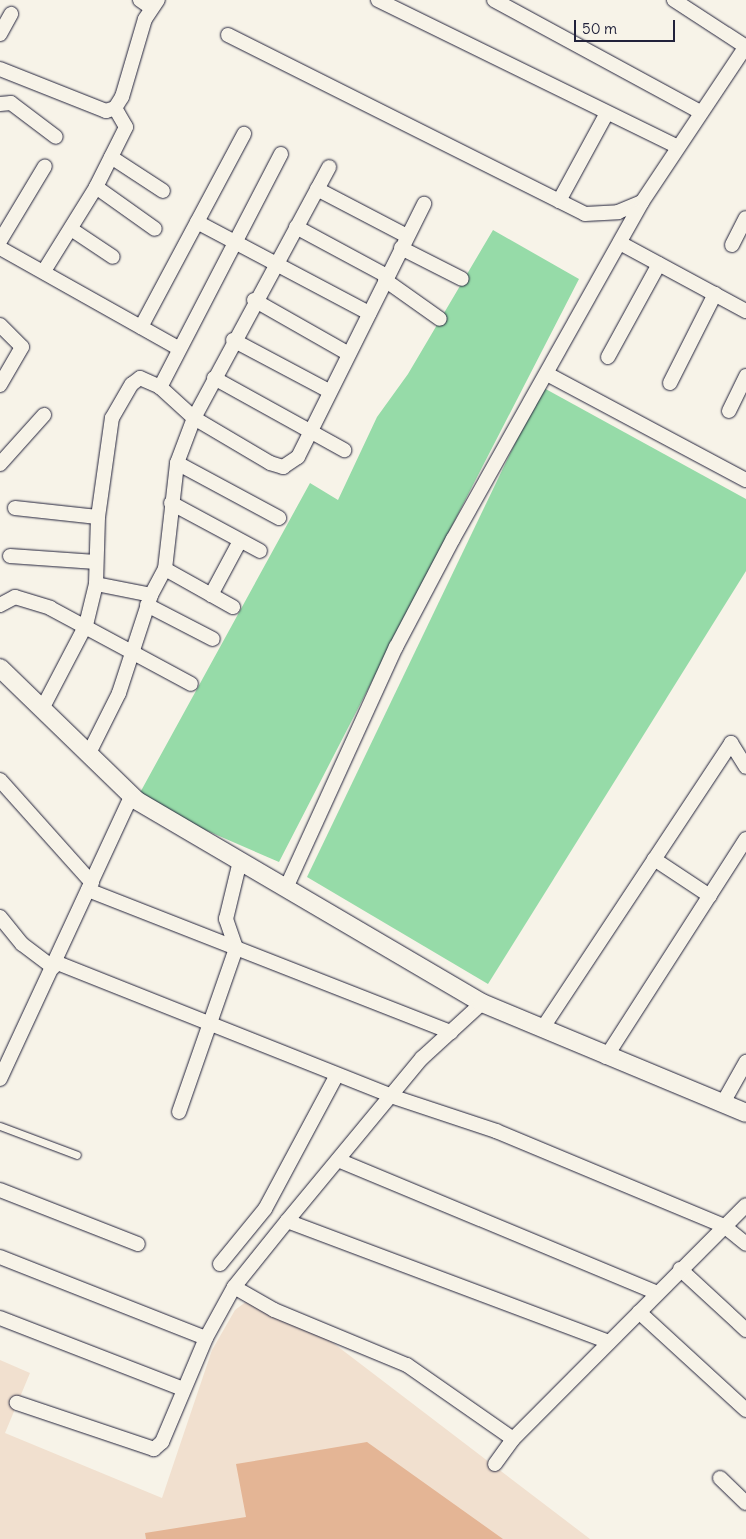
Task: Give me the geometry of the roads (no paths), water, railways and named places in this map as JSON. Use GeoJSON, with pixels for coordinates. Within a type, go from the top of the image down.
{"type":"FeatureCollection","features":[{"type":"Feature","properties":{"kind":"street"},"geometry":{"type":"LineString","coordinates":[[115,108],[155,4],[140,0]]}},
{"type":"Feature","properties":{"kind":"street"},"geometry":{"type":"LineString","coordinates":[[378,0],[676,146]]}},
{"type":"Feature","properties":{"kind":"street"},"geometry":{"type":"LineString","coordinates":[[494,0],[700,112]]}},
{"type":"Feature","properties":{"kind":"street"},"geometry":{"type":"LineString","coordinates":[[286,888],[396,647],[549,375],[642,202],[676,146],[746,46],[674,0]]}},
{"type":"Feature","properties":{"kind":"street"},"geometry":{"type":"LineString","coordinates":[[0,34],[11,14]]}},
{"type":"Feature","properties":{"kind":"street"},"geometry":{"type":"LineString","coordinates":[[228,35],[559,201],[596,215],[642,202]]}},
{"type":"Feature","properties":{"kind":"street"},"geometry":{"type":"LineString","coordinates":[[0,69],[106,111],[115,108]]}},
{"type":"Feature","properties":{"kind":"street"},"geometry":{"type":"LineString","coordinates":[[0,104],[11,103],[56,137]]}},
{"type":"Feature","properties":{"kind":"street"},"geometry":{"type":"LineString","coordinates":[[44,270],[71,230],[96,187],[126,127],[115,108]]}},
{"type":"Feature","properties":{"kind":"street"},"geometry":{"type":"LineString","coordinates":[[559,201],[607,113]]}},
{"type":"Feature","properties":{"kind":"street"},"geometry":{"type":"LineString","coordinates":[[141,326],[244,134]]}},
{"type":"Feature","properties":{"kind":"street"},"geometry":{"type":"LineString","coordinates":[[160,387],[178,348],[281,154]]}},
{"type":"Feature","properties":{"kind":"street"},"geometry":{"type":"LineString","coordinates":[[111,157],[163,192]]}},
{"type":"Feature","properties":{"kind":"street"},"geometry":{"type":"LineString","coordinates":[[0,241],[45,166]]}},
{"type":"Feature","properties":{"kind":"street"},"geometry":{"type":"LineString","coordinates":[[88,755],[134,653],[149,600],[165,569],[177,462],[194,418],[254,300],[329,167]]}},
{"type":"Feature","properties":{"kind":"street"},"geometry":{"type":"LineString","coordinates":[[96,187],[155,229]]}},
{"type":"Feature","properties":{"kind":"street"},"geometry":{"type":"LineString","coordinates":[[317,189],[462,279]]}},
{"type":"Feature","properties":{"kind":"street"},"geometry":{"type":"LineString","coordinates":[[42,709],[86,625],[96,584],[98,517],[112,418],[121,398],[140,378],[160,387],[194,418],[283,467],[298,457],[329,391],[424,204]]}},
{"type":"Feature","properties":{"kind":"street"},"geometry":{"type":"LineString","coordinates":[[732,245],[746,218]]}},
{"type":"Feature","properties":{"kind":"street"},"geometry":{"type":"LineString","coordinates":[[197,222],[369,313]]}},
{"type":"Feature","properties":{"kind":"street"},"geometry":{"type":"LineString","coordinates":[[296,227],[386,278],[440,319]]}},
{"type":"Feature","properties":{"kind":"street"},"geometry":{"type":"LineString","coordinates":[[71,230],[113,257]]}},
{"type":"Feature","properties":{"kind":"street"},"geometry":{"type":"LineString","coordinates":[[620,243],[746,311]]}},
{"type":"Feature","properties":{"kind":"street"},"geometry":{"type":"LineString","coordinates":[[0,248],[44,270],[178,348]]}},
{"type":"Feature","properties":{"kind":"street"},"geometry":{"type":"LineString","coordinates":[[608,357],[659,264]]}},
{"type":"Feature","properties":{"kind":"street"},"geometry":{"type":"LineString","coordinates":[[670,383],[715,294]]}},
{"type":"Feature","properties":{"kind":"street"},"geometry":{"type":"LineString","coordinates":[[254,300],[349,354]]}},
{"type":"Feature","properties":{"kind":"street"},"geometry":{"type":"LineString","coordinates":[[0,326],[22,347],[0,385]]}},
{"type":"Feature","properties":{"kind":"street"},"geometry":{"type":"LineString","coordinates":[[233,340],[329,391]]}},
{"type":"Feature","properties":{"kind":"street"},"geometry":{"type":"LineString","coordinates":[[549,375],[746,480]]}},
{"type":"Feature","properties":{"kind":"street"},"geometry":{"type":"LineString","coordinates":[[729,411],[746,376]]}},
{"type":"Feature","properties":{"kind":"street"},"geometry":{"type":"LineString","coordinates":[[214,378],[344,450]]}},
{"type":"Feature","properties":{"kind":"street"},"geometry":{"type":"LineString","coordinates":[[0,464],[44,416]]}},
{"type":"Feature","properties":{"kind":"street"},"geometry":{"type":"LineString","coordinates":[[177,462],[279,518]]}},
{"type":"Feature","properties":{"kind":"street"},"geometry":{"type":"LineString","coordinates":[[171,503],[260,552]]}},
{"type":"Feature","properties":{"kind":"street"},"geometry":{"type":"LineString","coordinates":[[14,508],[98,517]]}},
{"type":"Feature","properties":{"kind":"street"},"geometry":{"type":"LineString","coordinates":[[212,595],[240,541]]}},
{"type":"Feature","properties":{"kind":"street"},"geometry":{"type":"LineString","coordinates":[[10,556],[96,562]]}},
{"type":"Feature","properties":{"kind":"street"},"geometry":{"type":"LineString","coordinates":[[165,569],[234,607]]}},
{"type":"Feature","properties":{"kind":"street"},"geometry":{"type":"LineString","coordinates":[[96,584],[149,600],[213,639]]}},
{"type":"Feature","properties":{"kind":"street"},"geometry":{"type":"LineString","coordinates":[[0,605],[14,596],[86,625],[191,684]]}},
{"type":"Feature","properties":{"kind":"street"},"geometry":{"type":"LineString","coordinates":[[0,668],[131,797],[482,1003],[606,1056],[724,1101],[746,1113]]}},
{"type":"Feature","properties":{"kind":"street"},"geometry":{"type":"LineString","coordinates":[[542,1029],[731,743],[746,767]]}},
{"type":"Feature","properties":{"kind":"street"},"geometry":{"type":"LineString","coordinates":[[0,780],[90,886],[236,948],[451,1032]]}},
{"type":"Feature","properties":{"kind":"street"},"geometry":{"type":"LineString","coordinates":[[0,1080],[131,797]]}},
{"type":"Feature","properties":{"kind":"street"},"geometry":{"type":"LineString","coordinates":[[606,1056],[746,838]]}},
{"type":"Feature","properties":{"kind":"street"},"geometry":{"type":"LineString","coordinates":[[654,859],[710,896]]}},
{"type":"Feature","properties":{"kind":"street"},"geometry":{"type":"LineString","coordinates":[[179,1112],[236,948],[226,911],[240,862]]}},
{"type":"Feature","properties":{"kind":"street"},"geometry":{"type":"LineString","coordinates":[[0,917],[22,944],[54,964],[391,1096],[496,1131],[724,1226],[746,1244]]}},
{"type":"Feature","properties":{"kind":"street"},"geometry":{"type":"LineString","coordinates":[[18,1403],[154,1448],[162,1442],[206,1338],[234,1287],[391,1096],[451,1032],[482,1003]]}},
{"type":"Feature","properties":{"kind":"street"},"geometry":{"type":"LineString","coordinates":[[724,1101],[746,1062]]}},
{"type":"Feature","properties":{"kind":"street"},"geometry":{"type":"LineString","coordinates":[[220,1264],[265,1209],[337,1074]]}},
{"type":"Feature","properties":{"kind":"street"},"geometry":{"type":"LineString","coordinates":[[338,1160],[657,1293]]}},
{"type":"Feature","properties":{"kind":"street"},"geometry":{"type":"LineString","coordinates":[[0,1190],[138,1244]]}},
{"type":"Feature","properties":{"kind":"street"},"geometry":{"type":"LineString","coordinates":[[495,1464],[513,1439],[680,1269],[746,1205]]}},
{"type":"Feature","properties":{"kind":"street"},"geometry":{"type":"LineString","coordinates":[[287,1221],[609,1342]]}},
{"type":"Feature","properties":{"kind":"street"},"geometry":{"type":"LineString","coordinates":[[0,1257],[206,1338]]}},
{"type":"Feature","properties":{"kind":"street"},"geometry":{"type":"LineString","coordinates":[[680,1269],[746,1330]]}},
{"type":"Feature","properties":{"kind":"street"},"geometry":{"type":"LineString","coordinates":[[234,1287],[274,1310],[407,1365],[513,1439]]}},
{"type":"Feature","properties":{"kind":"street"},"geometry":{"type":"LineString","coordinates":[[639,1312],[746,1410]]}},
{"type":"Feature","properties":{"kind":"street"},"geometry":{"type":"LineString","coordinates":[[0,1318],[183,1389]]}},
{"type":"Feature","properties":{"kind":"street"},"geometry":{"type":"LineString","coordinates":[[720,1478],[746,1503]]}},
{"type":"Feature","properties":{"kind":"lane"},"geometry":{"type":"LineString","coordinates":[[0,1126],[77,1155]]}}]}
